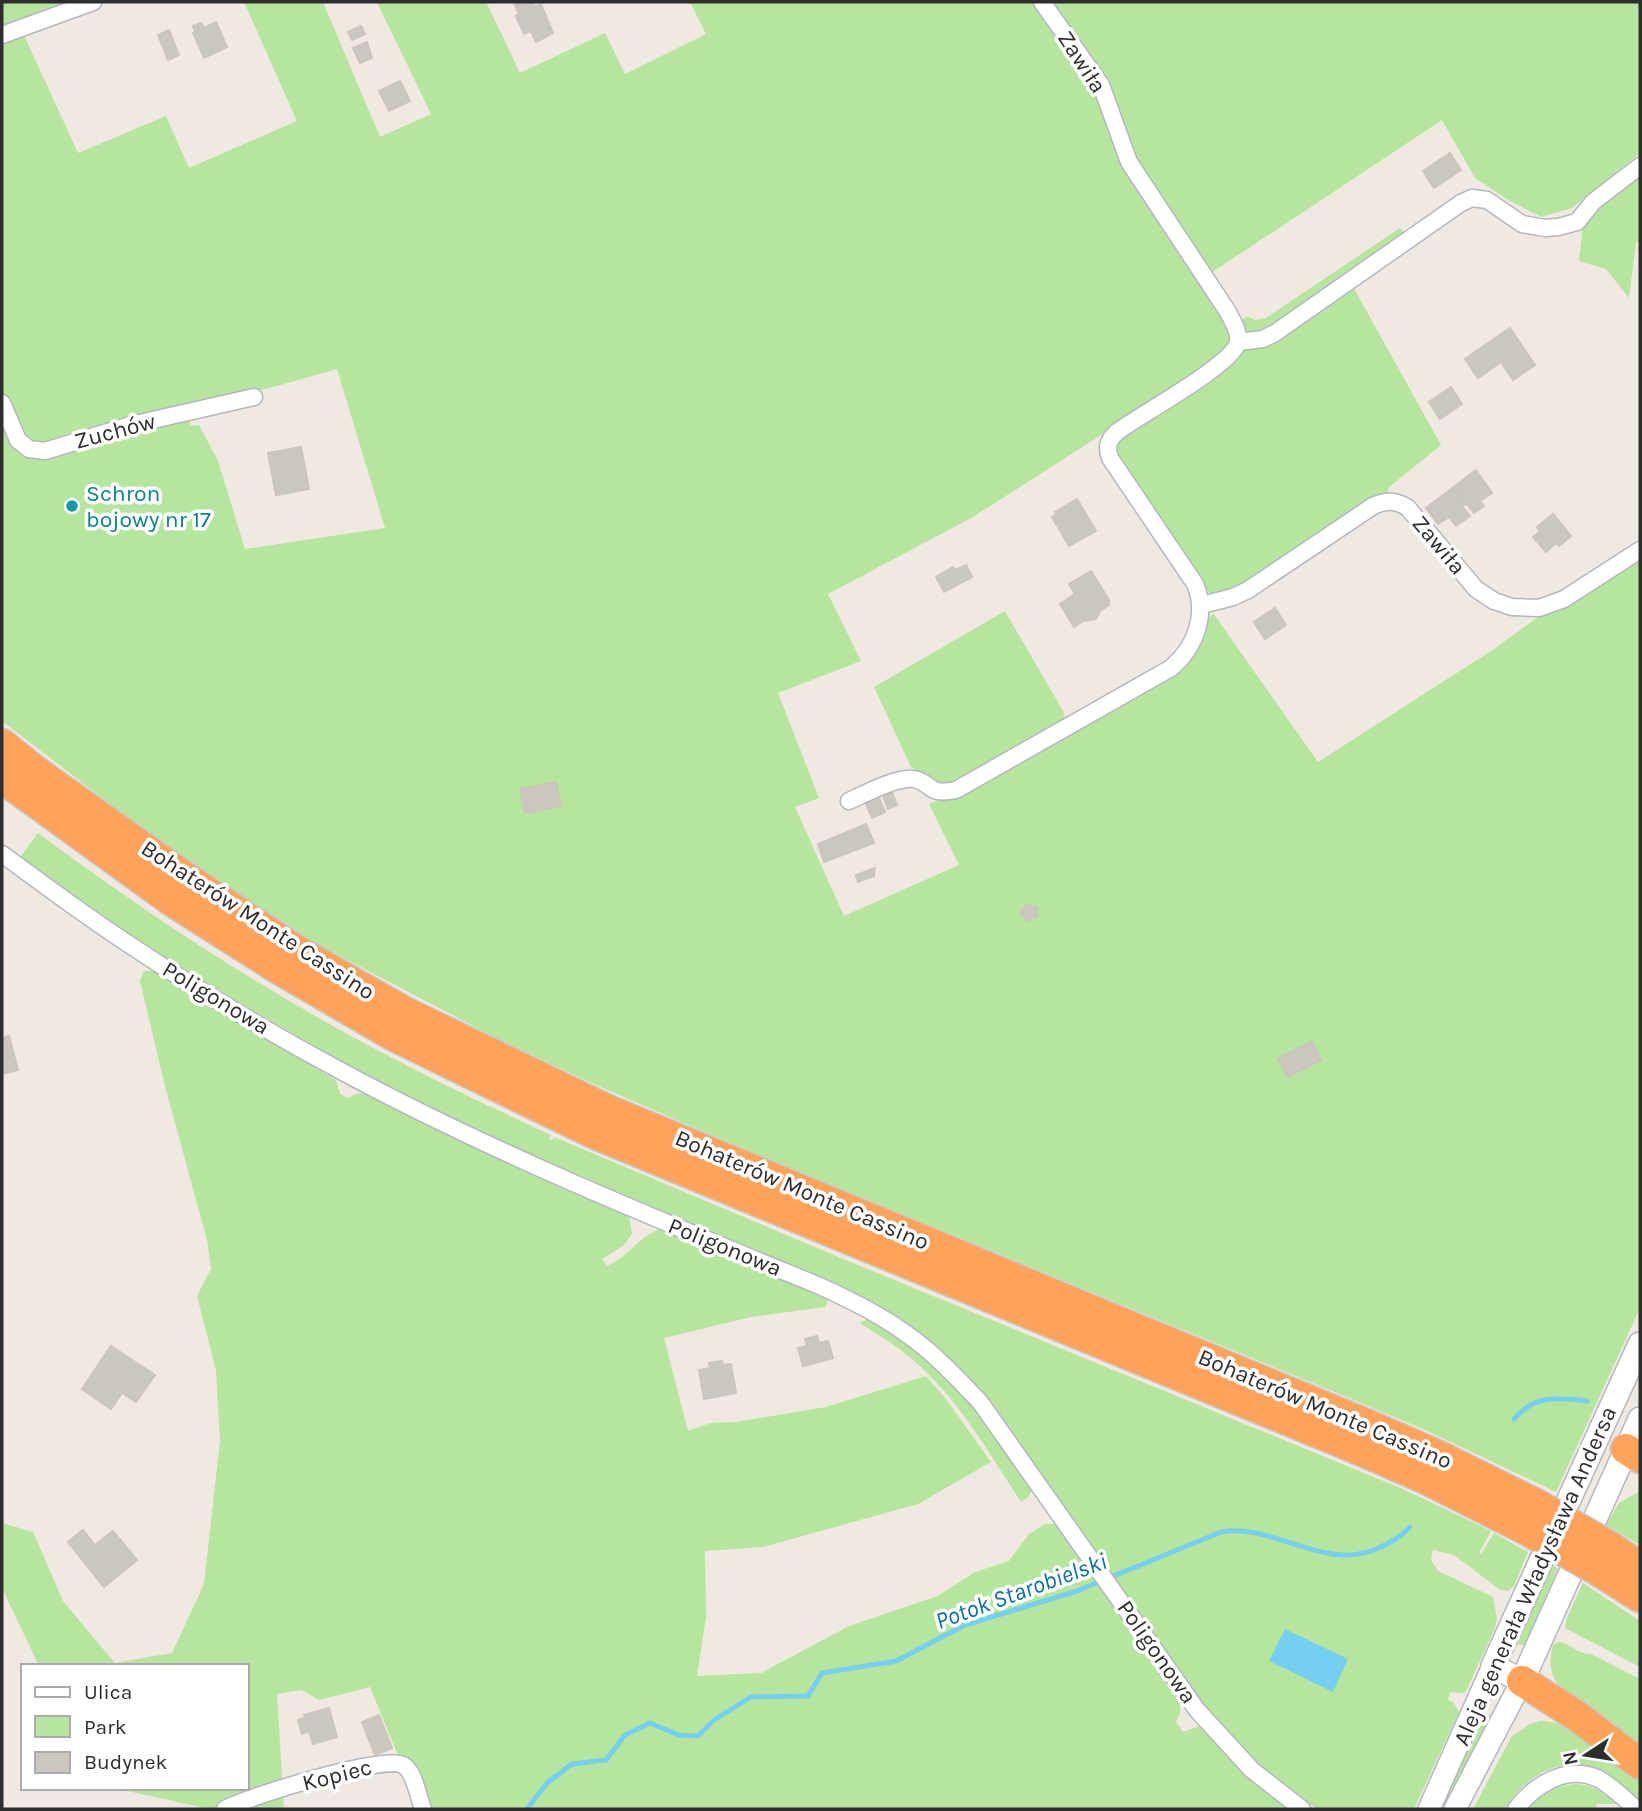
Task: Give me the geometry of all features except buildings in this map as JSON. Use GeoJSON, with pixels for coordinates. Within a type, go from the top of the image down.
{"type":"FeatureCollection","features":[{"type":"Feature","properties":{"kind":"highway","name":"Bohaterów Monte Cassino"},"geometry":{"type":"LineString","coordinates":[[2,744],[34,770],[196,884],[296,950],[405,1012],[608,1110],[1437,1455],[1530,1516],[1604,1559],[1640,1597]]}},
{"type":"Feature","properties":{"kind":"highway","name":"Bohaterów Monte Cassino"},"geometry":{"type":"LineString","coordinates":[[2,778],[172,901],[278,970],[394,1036],[595,1134],[1426,1479],[1530,1516]]}},
{"type":"Feature","properties":{"kind":"highway","name":"Bohaterów Monte Cassino"},"geometry":{"type":"LineString","coordinates":[[1604,1559],[1640,1567]]}},
{"type":"Feature","properties":{"kind":"highway"},"geometry":{"type":"LineString","coordinates":[[1522,1681],[1577,1716],[1640,1764]]}},
{"type":"Feature","properties":{"kind":"main road","name":"Aleja generała Władysława Andersa"},"geometry":{"type":"LineString","coordinates":[[1493,1666],[1640,1344]]}},
{"type":"Feature","properties":{"kind":"main road","name":"Aleja generała Władysława Andersa"},"geometry":{"type":"LineString","coordinates":[[1522,1681],[1633,1453],[1640,1419]]}},
{"type":"Feature","properties":{"kind":"main road"},"geometry":{"type":"LineString","coordinates":[[1599,1436],[1633,1453]]}},
{"type":"Feature","properties":{"kind":"main road"},"geometry":{"type":"LineString","coordinates":[[1493,1666],[1522,1681]]}},
{"type":"Feature","properties":{"kind":"street"},"geometry":{"type":"LineString","coordinates":[[2,35],[93,2]]}},
{"type":"Feature","properties":{"kind":"street","name":"Zawiła"},"geometry":{"type":"LineString","coordinates":[[1042,2],[1101,85],[1129,162],[1228,312],[1238,334],[1238,342]]}},
{"type":"Feature","properties":{"kind":"street"},"geometry":{"type":"LineString","coordinates":[[849,801],[909,779],[921,782],[935,791],[956,790],[1179,661],[1191,643],[1202,606],[1195,584],[1110,458],[1109,442],[1117,432],[1208,373],[1228,356],[1238,342],[1263,339],[1275,334],[1461,203],[1472,198],[1487,200],[1522,223],[1545,228],[1558,227],[1577,222],[1593,202],[1640,166]]}},
{"type":"Feature","properties":{"kind":"street","name":"Zuchów"},"geometry":{"type":"LineString","coordinates":[[2,403],[13,433],[23,446],[45,451],[131,425],[254,397]]}},
{"type":"Feature","properties":{"kind":"street","name":"Zawiła"},"geometry":{"type":"LineString","coordinates":[[1202,606],[1226,600],[1248,590],[1373,506],[1386,502],[1401,503],[1408,508],[1485,596],[1512,607],[1539,608],[1564,599],[1640,550]]}},
{"type":"Feature","properties":{"kind":"street","name":"Poligonowa"},"geometry":{"type":"LineString","coordinates":[[2,854],[127,943],[276,1035],[353,1077],[539,1168],[863,1306],[908,1335],[944,1364],[981,1402],[1197,1710],[1252,1770],[1302,1809]]}},
{"type":"Feature","properties":{"kind":"street","name":"Aleja generała Władysława Andersa"},"geometry":{"type":"LineString","coordinates":[[1429,1809],[1493,1666]]}},
{"type":"Feature","properties":{"kind":"street","name":"Aleja generała Władysława Andersa"},"geometry":{"type":"LineString","coordinates":[[1455,1809],[1522,1681]]}},
{"type":"Feature","properties":{"kind":"street","name":"Kopiec"},"geometry":{"type":"LineString","coordinates":[[225,1809],[244,1800],[328,1775],[388,1763],[405,1766],[410,1771],[423,1809]]}},
{"type":"Feature","properties":{"kind":"street"},"geometry":{"type":"LineString","coordinates":[[1516,1809],[1526,1796],[1538,1787],[1550,1780],[1572,1775],[1594,1777],[1636,1809]]}},
{"type":"Feature","properties":{"kind":"green space"},"geometry":{"type":"Polygon","coordinates":[[[2,2],[81,2],[2,31],[2,2]]]}},
{"type":"Feature","properties":{"kind":"green space"},"geometry":{"type":"Polygon","coordinates":[[[244,2],[323,2],[380,137],[431,114],[377,2],[486,2],[520,73],[605,33],[625,74],[706,34],[690,2],[1038,2],[1097,86],[1114,137],[1133,177],[1223,312],[1229,327],[1229,344],[1215,362],[973,517],[828,594],[861,661],[778,693],[819,798],[795,807],[844,916],[959,865],[929,804],[960,791],[1181,667],[1213,613],[1318,762],[1494,649],[1542,614],[1573,601],[1640,555],[1640,1308],[1556,1492],[1425,1430],[774,1162],[500,1040],[317,944],[254,904],[154,838],[2,721],[2,411],[11,434],[20,446],[43,455],[131,429],[188,417],[191,426],[199,425],[218,461],[245,549],[385,528],[337,369],[88,433],[42,448],[25,441],[20,434],[2,391],[2,41],[23,33],[78,153],[166,116],[189,168],[297,121],[244,2]]]}},
{"type":"Feature","properties":{"kind":"green space"},"geometry":{"type":"Polygon","coordinates":[[[1047,2],[1640,2],[1640,153],[1572,208],[1541,217],[1475,178],[1442,120],[1208,275],[1133,161],[1047,2]]]}},
{"type":"Feature","properties":{"kind":"green space"},"geometry":{"type":"Polygon","coordinates":[[[1640,172],[1640,239],[1636,243],[1629,298],[1606,269],[1579,261],[1583,224],[1587,216],[1640,172]]]}},
{"type":"Feature","properties":{"kind":"green space"},"geometry":{"type":"Polygon","coordinates":[[[1400,228],[1405,234],[1274,330],[1252,336],[1244,331],[1240,322],[1247,316],[1255,320],[1266,318],[1400,228]]]}},
{"type":"Feature","properties":{"kind":"green space"},"geometry":{"type":"Polygon","coordinates":[[[1352,285],[1441,445],[1388,488],[1388,495],[1247,586],[1213,595],[1208,592],[1119,460],[1116,453],[1120,437],[1246,347],[1352,285]]]}},
{"type":"Feature","properties":{"kind":"green space"},"geometry":{"type":"Polygon","coordinates":[[[1005,611],[1063,711],[1066,722],[953,785],[935,786],[911,767],[874,687],[1005,611]]]}},
{"type":"Feature","properties":{"kind":"green space"},"geometry":{"type":"Polygon","coordinates":[[[38,833],[128,898],[267,988],[363,1043],[551,1135],[549,1140],[554,1137],[1403,1489],[1491,1531],[1479,1553],[1481,1554],[1494,1533],[1528,1552],[1514,1586],[1508,1591],[1499,1589],[1454,1555],[1433,1550],[1431,1560],[1438,1571],[1493,1597],[1497,1619],[1466,1691],[1450,1692],[1448,1700],[1453,1702],[1459,1712],[1414,1809],[1317,1809],[1257,1766],[1204,1707],[985,1395],[951,1361],[888,1312],[824,1279],[538,1160],[357,1070],[183,971],[106,921],[19,859],[38,833]]]}},
{"type":"Feature","properties":{"kind":"green space"},"geometry":{"type":"Polygon","coordinates":[[[144,971],[154,971],[336,1080],[340,1094],[348,1098],[366,1093],[629,1216],[632,1234],[624,1245],[602,1259],[607,1266],[652,1232],[660,1229],[829,1298],[825,1307],[751,1317],[664,1338],[688,1431],[710,1423],[736,1422],[826,1407],[926,1376],[946,1399],[991,1462],[918,1504],[763,1547],[705,1551],[706,1617],[697,1676],[761,1673],[849,1626],[938,1596],[975,1572],[1009,1561],[1029,1534],[1045,1524],[1057,1524],[1160,1670],[1180,1705],[1176,1722],[1183,1732],[1200,1726],[1246,1775],[1288,1809],[427,1809],[399,1758],[370,1687],[319,1700],[302,1690],[277,1694],[284,1809],[202,1809],[123,1790],[248,1790],[248,1664],[38,1664],[2,1588],[2,1523],[33,1532],[63,1601],[115,1663],[172,1653],[204,1584],[220,1441],[216,1370],[197,1296],[211,1269],[207,1240],[140,981],[144,971]]]}},
{"type":"Feature","properties":{"kind":"green space"},"geometry":{"type":"Polygon","coordinates":[[[866,1320],[881,1325],[915,1351],[971,1405],[1033,1489],[1028,1497],[1021,1502],[972,1427],[944,1391],[907,1355],[860,1323],[866,1320]]]}},
{"type":"Feature","properties":{"kind":"green space"},"geometry":{"type":"Polygon","coordinates":[[[1640,1491],[1640,1545],[1606,1525],[1619,1503],[1640,1491]]]}},
{"type":"Feature","properties":{"kind":"green space"},"geometry":{"type":"Polygon","coordinates":[[[1552,1565],[1558,1569],[1525,1645],[1519,1645],[1518,1640],[1552,1565]]]}},
{"type":"Feature","properties":{"kind":"green space"},"geometry":{"type":"Polygon","coordinates":[[[1583,1583],[1640,1621],[1640,1667],[1565,1628],[1583,1583]]]}},
{"type":"Feature","properties":{"kind":"green space"},"geometry":{"type":"Polygon","coordinates":[[[1558,1642],[1582,1653],[1591,1654],[1640,1679],[1640,1747],[1559,1686],[1553,1676],[1551,1661],[1553,1645],[1558,1642]]]}},
{"type":"Feature","properties":{"kind":"green space"},"geometry":{"type":"Polygon","coordinates":[[[1486,1713],[1491,1716],[1491,1720],[1446,1809],[1440,1809],[1486,1713]]]}},
{"type":"Feature","properties":{"kind":"green space"},"geometry":{"type":"Polygon","coordinates":[[[1540,1721],[1554,1722],[1581,1733],[1607,1751],[1640,1781],[1640,1801],[1605,1773],[1578,1764],[1541,1773],[1520,1789],[1505,1809],[1473,1809],[1512,1736],[1540,1721]]]}},
{"type":"Feature","properties":{"kind":"green space"},"geometry":{"type":"Polygon","coordinates":[[[1575,1784],[1594,1787],[1618,1804],[1596,1804],[1597,1809],[1526,1809],[1548,1792],[1575,1784]]]}},
{"type":"Feature","properties":{"kind":"water"},"geometry":{"type":"Polygon","coordinates":[[[1285,1629],[1348,1659],[1333,1692],[1269,1661],[1285,1629]]]}},
{"type":"Feature","properties":{"kind":"waterway"},"geometry":{"type":"LineString","coordinates":[[1514,1419],[1538,1402],[1566,1399],[1587,1401]]}},
{"type":"Feature","properties":{"kind":"waterway","name":"Potok Starobielski"},"geometry":{"type":"LineString","coordinates":[[527,1809],[547,1783],[572,1764],[606,1760],[625,1735],[650,1723],[678,1735],[698,1736],[714,1720],[751,1697],[808,1696],[822,1673],[896,1661],[965,1625],[1077,1591],[1221,1532],[1260,1534],[1316,1551],[1355,1555],[1385,1545],[1410,1527]]}},
{"type":"Feature","properties":{"kind":"place","name":"Schron bojowy nr 17"},"geometry":{"type":"Point","coordinates":[72,506]}}]}
